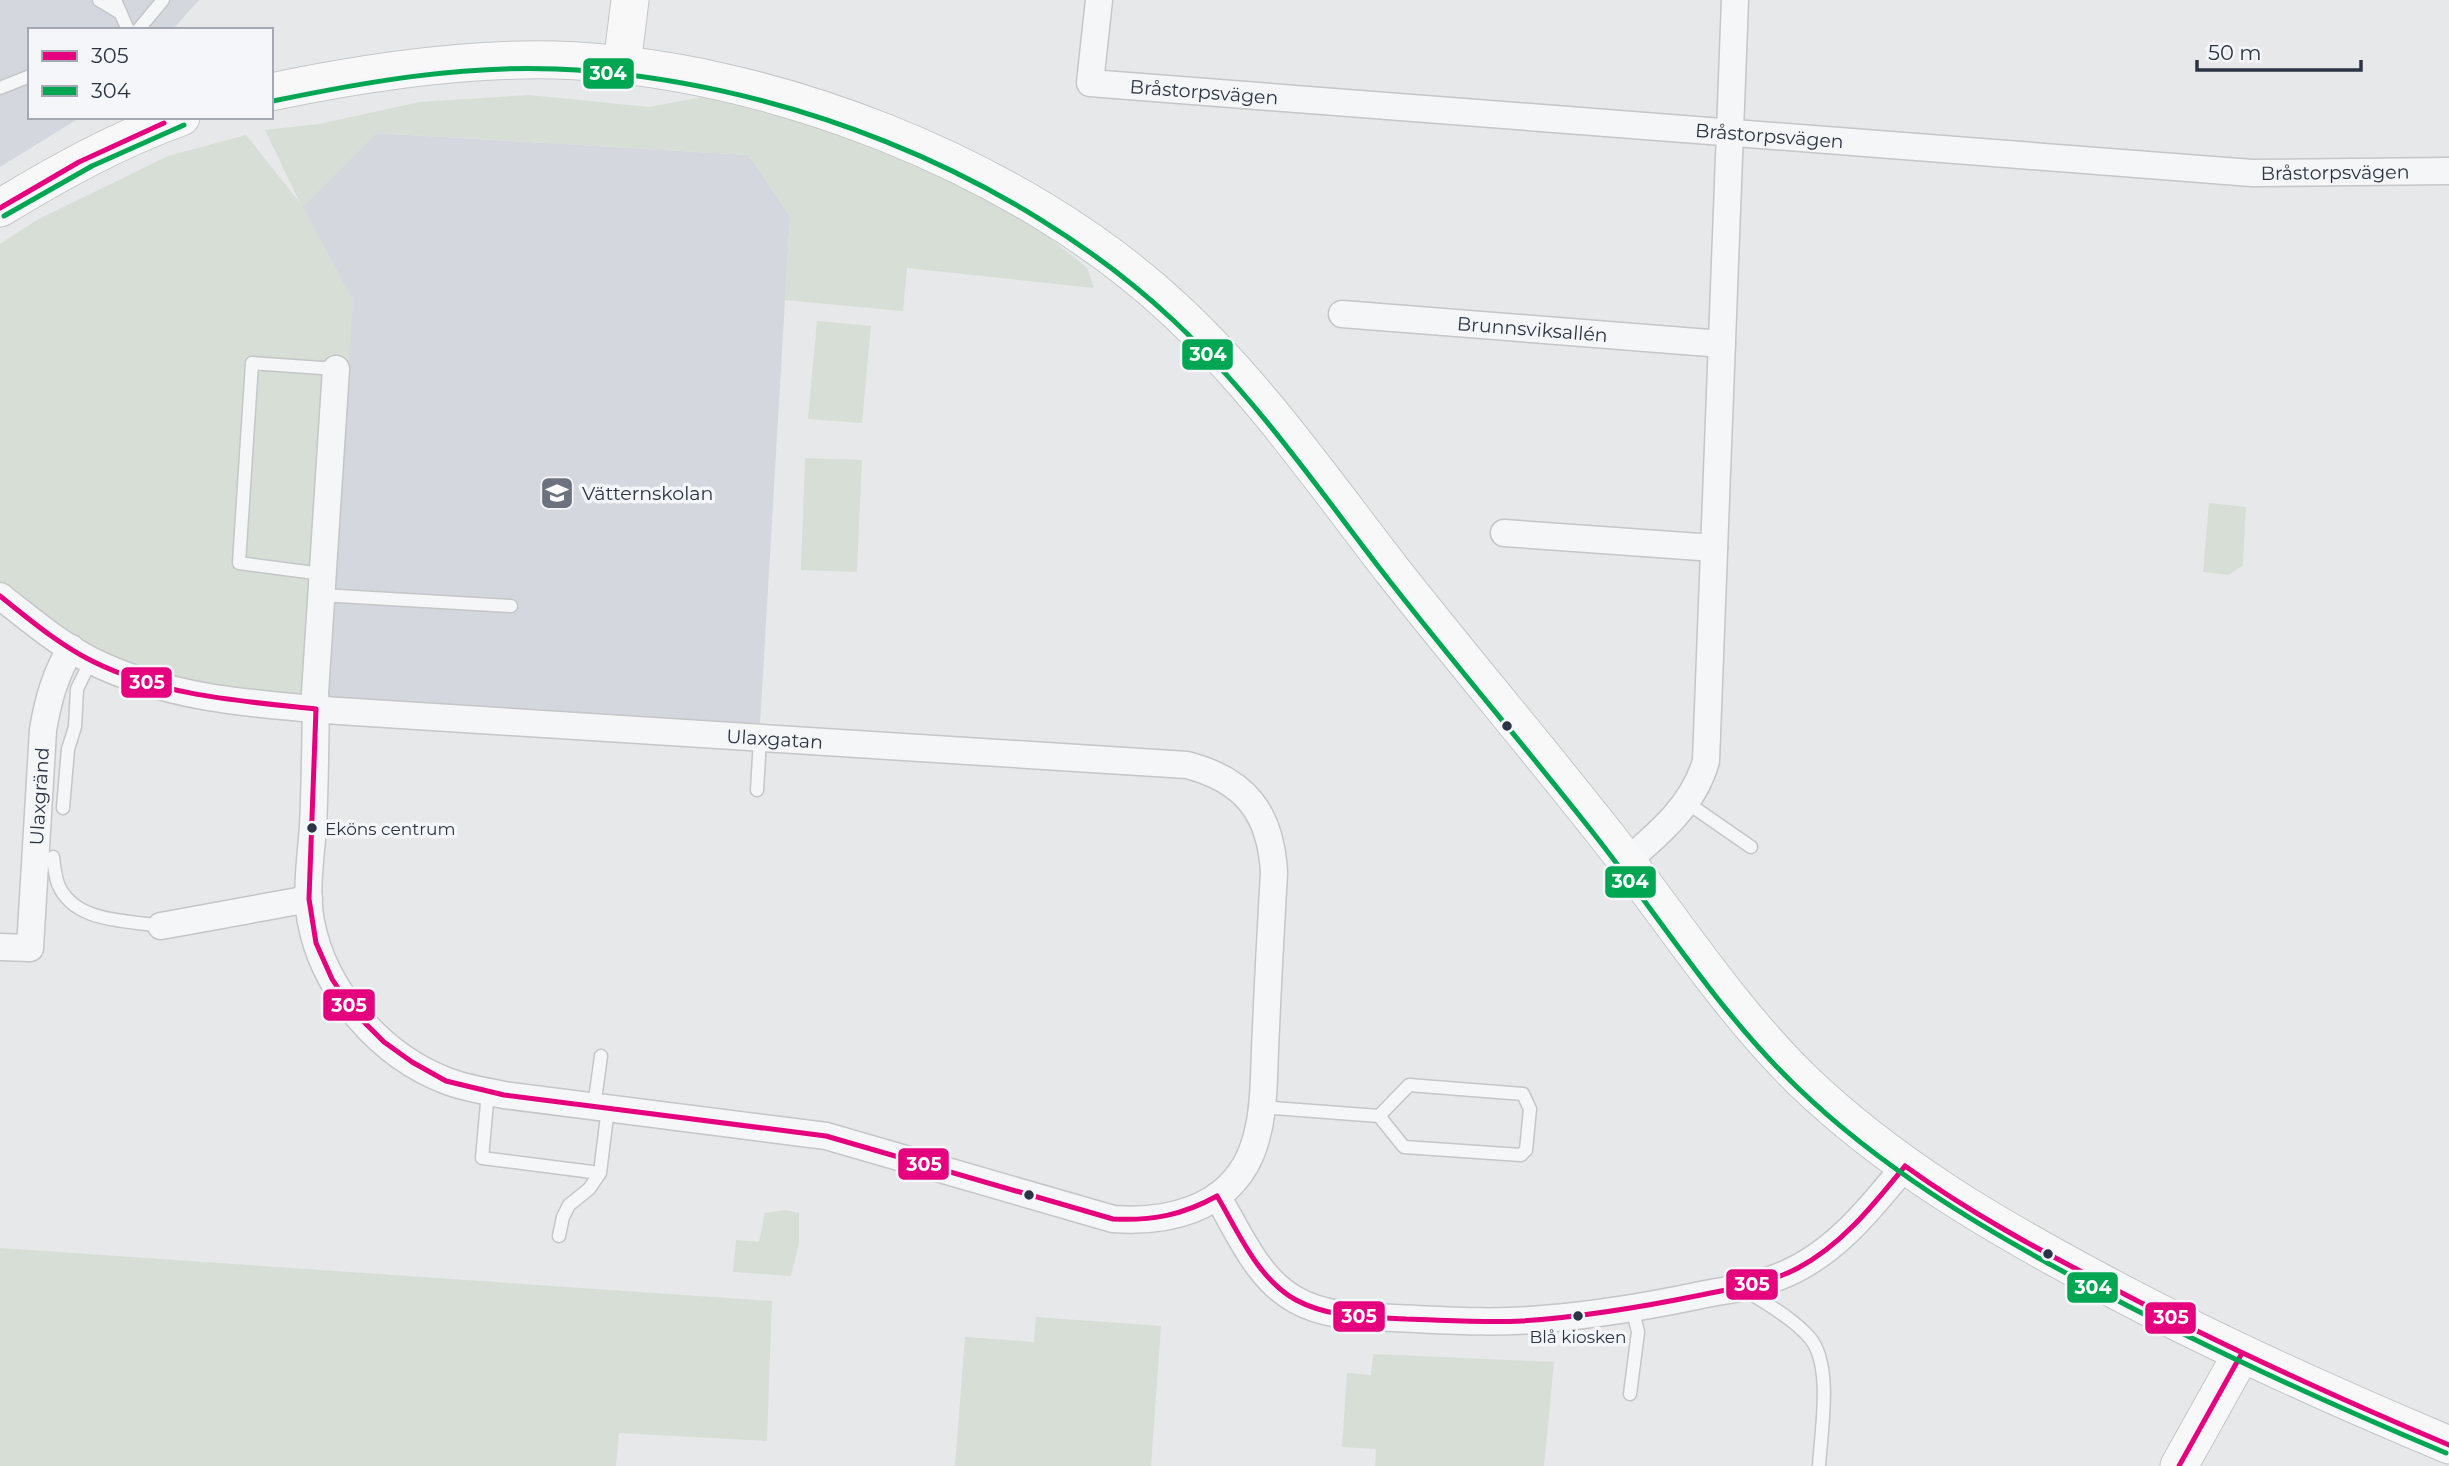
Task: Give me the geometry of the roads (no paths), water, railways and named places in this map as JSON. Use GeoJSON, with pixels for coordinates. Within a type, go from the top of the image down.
{"type":"FeatureCollection","features":[{"type":"Feature","properties":{"kind":"street"},"geometry":{"type":"LineString","coordinates":[[622,65],[630,0]]}},
{"type":"Feature","properties":{"kind":"street","name":"Bråstorpsvägen"},"geometry":{"type":"LineString","coordinates":[[1099,0],[1090,83],[2252,173],[2449,171]]}},
{"type":"Feature","properties":{"kind":"street"},"geometry":{"type":"LineString","coordinates":[[1628,861],[1660,832],[1686,802],[1702,776],[1706,761],[1735,0]]}},
{"type":"Feature","properties":{"kind":"street"},"geometry":{"type":"LineString","coordinates":[[273,92],[391,72],[493,62],[549,60],[622,65],[683,74],[741,87],[876,130],[938,155],[1002,188],[1079,233],[1168,303],[1244,381],[1441,633],[1628,861],[1704,967],[1762,1038],[1847,1121],[1924,1181],[2048,1255],[2159,1314],[2362,1409],[2449,1446]]}},
{"type":"Feature","properties":{"kind":"street"},"geometry":{"type":"LineString","coordinates":[[0,208],[79,162],[169,119]]}},
{"type":"Feature","properties":{"kind":"street","name":"Brunnsviksallén"},"geometry":{"type":"LineString","coordinates":[[1342,314],[1722,344]]}},
{"type":"Feature","properties":{"kind":"street"},"geometry":{"type":"LineString","coordinates":[[335,369],[315,693],[309,899],[311,921],[323,962],[343,996],[384,1042],[423,1069],[446,1080],[488,1092],[826,1136],[1113,1219],[1172,1217],[1197,1208],[1217,1196],[1241,1171],[1250,1155],[1261,1107]]}},
{"type":"Feature","properties":{"kind":"street"},"geometry":{"type":"LineString","coordinates":[[1504,533],[1714,548]]}},
{"type":"Feature","properties":{"kind":"street","name":"Ulaxgatan"},"geometry":{"type":"LineString","coordinates":[[0,596],[81,654],[147,683],[196,696],[316,709],[1187,765],[1209,771],[1231,782],[1250,800],[1258,811],[1273,850],[1261,1107]]}},
{"type":"Feature","properties":{"kind":"street","name":"Ulaxgränd"},"geometry":{"type":"LineString","coordinates":[[0,947],[30,948],[43,730],[47,703],[54,680],[81,654]]}},
{"type":"Feature","properties":{"kind":"street"},"geometry":{"type":"LineString","coordinates":[[162,926],[309,899]]}},
{"type":"Feature","properties":{"kind":"street"},"geometry":{"type":"LineString","coordinates":[[1217,1196],[1266,1275],[1293,1299],[1319,1311],[1422,1319],[1543,1320],[1632,1307],[1741,1287],[1779,1277],[1824,1250],[1864,1215],[1905,1166]]}},
{"type":"Feature","properties":{"kind":"street"},"geometry":{"type":"LineString","coordinates":[[2179,1466],[2242,1353]]}},
{"type":"Feature","properties":{"kind":"lane"},"geometry":{"type":"LineString","coordinates":[[99,0],[117,6],[127,28]]}},
{"type":"Feature","properties":{"kind":"lane"},"geometry":{"type":"LineString","coordinates":[[140,28],[163,0]]}},
{"type":"Feature","properties":{"kind":"lane"},"geometry":{"type":"LineString","coordinates":[[0,88],[28,77]]}},
{"type":"Feature","properties":{"kind":"lane"},"geometry":{"type":"LineString","coordinates":[[335,369],[252,363],[239,564],[322,584],[511,606]]}},
{"type":"Feature","properties":{"kind":"lane"},"geometry":{"type":"LineString","coordinates":[[63,807],[68,749],[75,727],[81,654]]}},
{"type":"Feature","properties":{"kind":"lane"},"geometry":{"type":"LineString","coordinates":[[757,790],[760,739]]}},
{"type":"Feature","properties":{"kind":"lane"},"geometry":{"type":"LineString","coordinates":[[1686,802],[1751,847]]}},
{"type":"Feature","properties":{"kind":"lane"},"geometry":{"type":"LineString","coordinates":[[53,857],[57,882],[74,906],[89,915],[162,926]]}},
{"type":"Feature","properties":{"kind":"lane"},"geometry":{"type":"LineString","coordinates":[[559,1236],[563,1216],[569,1205],[590,1189],[600,1173],[601,1056]]}},
{"type":"Feature","properties":{"kind":"lane"},"geometry":{"type":"LineString","coordinates":[[1261,1107],[1379,1116],[1405,1147],[1521,1155],[1526,1150],[1530,1109],[1522,1094],[1409,1085],[1379,1116]]}},
{"type":"Feature","properties":{"kind":"lane"},"geometry":{"type":"LineString","coordinates":[[488,1092],[482,1158],[600,1173]]}},
{"type":"Feature","properties":{"kind":"lane"},"geometry":{"type":"LineString","coordinates":[[1741,1287],[1791,1321],[1809,1337],[1817,1349],[1824,1374],[1819,1466]]}},
{"type":"Feature","properties":{"kind":"lane"},"geometry":{"type":"LineString","coordinates":[[1630,1394],[1638,1332],[1632,1307]]}},
{"type":"Feature","properties":{"kind":"place","name":"Vätternskolan"},"geometry":{"type":"Point","coordinates":[557,493]}},
{"type":"Feature","properties":{"kind":"place","name":"Eköns centrum"},"geometry":{"type":"Point","coordinates":[312,828]}},
{"type":"Feature","properties":{"kind":"place","name":"Blå kiosken"},"geometry":{"type":"Point","coordinates":[1578,1316]}}]}
